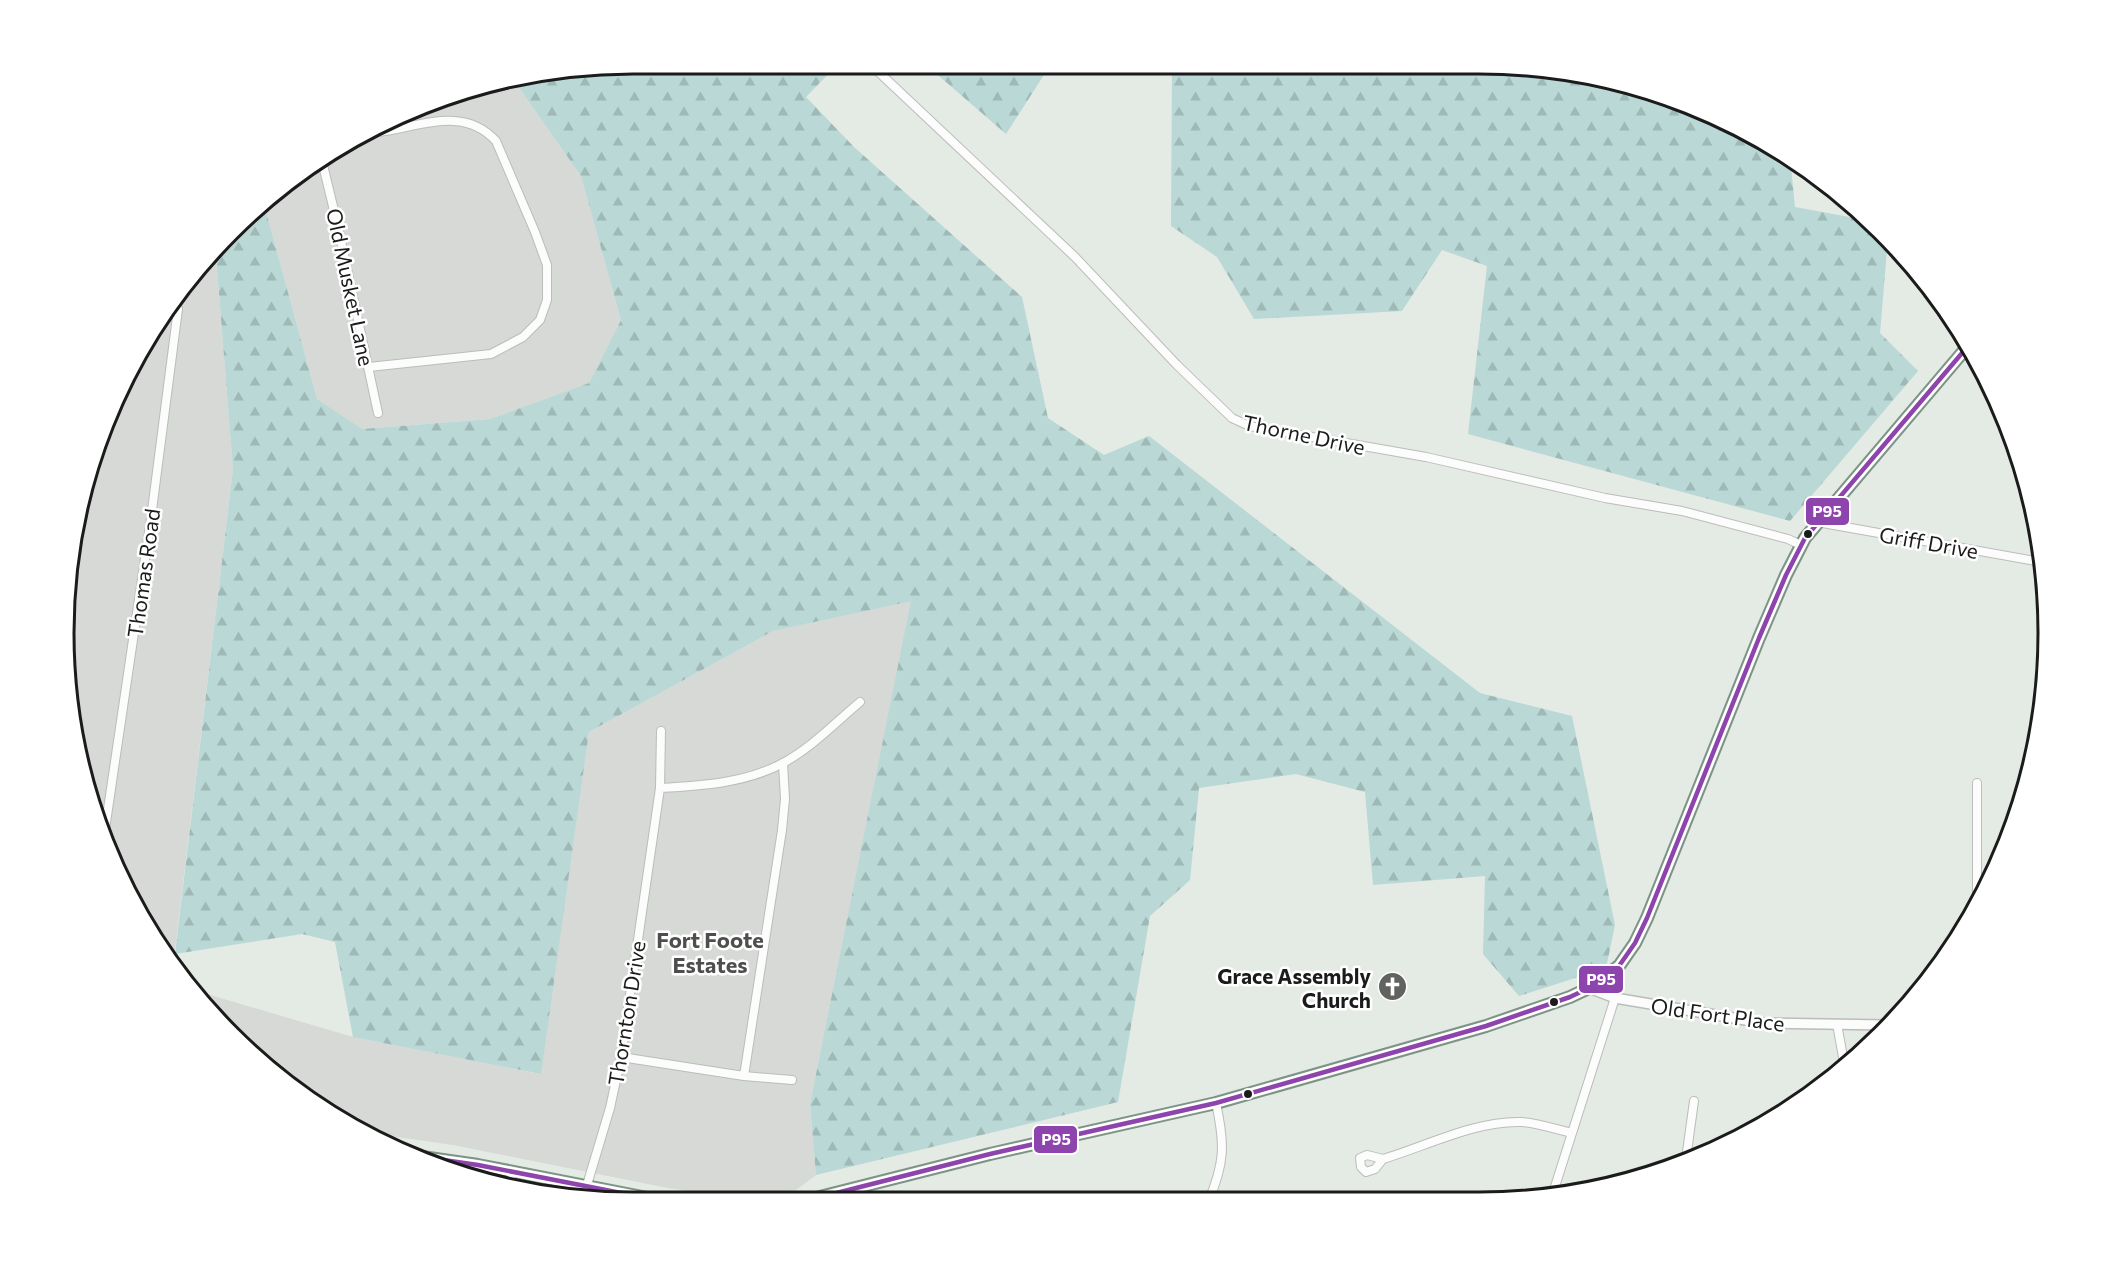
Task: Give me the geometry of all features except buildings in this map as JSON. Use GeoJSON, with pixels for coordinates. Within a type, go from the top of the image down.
{"type":"FeatureCollection","features":[{"type":"Feature","properties":{"kind":"main road"},"geometry":{"type":"LineString","coordinates":[[840,1192],[990,1154],[1216,1103],[1438,1041],[1536,1009],[1589,988],[1619,966],[1640,934],[1759,638],[1801,545],[1817,522],[1963,352]]}},
{"type":"Feature","properties":{"kind":"main road"},"geometry":{"type":"LineString","coordinates":[[450,1162],[618,1192]]}},
{"type":"Feature","properties":{"kind":"street","name":"Thorne Drive"},"geometry":{"type":"LineString","coordinates":[[881,74],[1075,257],[1177,365],[1232,418],[1241,423],[1311,438],[1426,457],[1605,498],[1682,511],[1788,539],[1801,545]]}},
{"type":"Feature","properties":{"kind":"street"},"geometry":{"type":"LineString","coordinates":[[369,367],[476,356],[503,349],[523,338],[540,320],[545,309],[548,289],[547,265],[535,232],[496,141],[486,130],[475,124],[447,121],[387,131]]}},
{"type":"Feature","properties":{"kind":"street","name":"Old Musket Lane"},"geometry":{"type":"LineString","coordinates":[[323,167],[378,413]]}},
{"type":"Feature","properties":{"kind":"street","name":"Thomas Road"},"geometry":{"type":"LineString","coordinates":[[106,821],[146,554],[177,309]]}},
{"type":"Feature","properties":{"kind":"street","name":"Griff Drive"},"geometry":{"type":"LineString","coordinates":[[1817,522],[2033,561]]}},
{"type":"Feature","properties":{"kind":"street"},"geometry":{"type":"LineString","coordinates":[[660,788],[715,784],[739,779],[783,763],[807,747],[860,702]]}},
{"type":"Feature","properties":{"kind":"street","name":"Thornton Drive"},"geometry":{"type":"LineString","coordinates":[[587,1185],[610,1108],[621,1058],[660,788],[661,731]]}},
{"type":"Feature","properties":{"kind":"street"},"geometry":{"type":"LineString","coordinates":[[744,1076],[782,830],[785,799],[783,763]]}},
{"type":"Feature","properties":{"kind":"street"},"geometry":{"type":"LineString","coordinates":[[1977,783],[1977,886]]}},
{"type":"Feature","properties":{"kind":"street","name":"Old Fort Place"},"geometry":{"type":"LineString","coordinates":[[1589,988],[1615,998],[1763,1023],[1878,1025]]}},
{"type":"Feature","properties":{"kind":"street"},"geometry":{"type":"LineString","coordinates":[[1555,1187],[1615,998]]}},
{"type":"Feature","properties":{"kind":"street"},"geometry":{"type":"LineString","coordinates":[[1837,1024],[1843,1057]]}},
{"type":"Feature","properties":{"kind":"street"},"geometry":{"type":"LineString","coordinates":[[621,1058],[744,1076],[792,1080]]}},
{"type":"Feature","properties":{"kind":"street"},"geometry":{"type":"LineString","coordinates":[[1687,1152],[1694,1101]]}},
{"type":"Feature","properties":{"kind":"street"},"geometry":{"type":"LineString","coordinates":[[1211,1192],[1222,1160],[1223,1136],[1216,1103]]}},
{"type":"Feature","properties":{"kind":"street"},"geometry":{"type":"LineString","coordinates":[[1383,1160],[1476,1128],[1498,1123],[1523,1122],[1572,1133]]}},
{"type":"Feature","properties":{"kind":"street"},"geometry":{"type":"LineString","coordinates":[[510,1179],[512,1172]]}},
{"type":"Feature","properties":{"kind":"shaded area"},"geometry":{"type":"Polygon","coordinates":[[[518,86],[581,176],[621,320],[589,383],[490,419],[361,429],[317,399],[266,211],[322,168],[386,131],[453,103],[518,86]]]}},
{"type":"Feature","properties":{"kind":"shaded area"},"geometry":{"type":"Polygon","coordinates":[[[216,259],[233,469],[175,953],[148,913],[131,880],[103,813],[93,778],[78,706],[75,670],[75,596],[84,524],[103,453],[116,419],[148,353],[189,292],[216,259]]]}},
{"type":"Feature","properties":{"kind":"shaded area"},"geometry":{"type":"Polygon","coordinates":[[[912,600],[810,1104],[816,1175],[796,1190],[696,1192],[453,1145],[387,1136],[353,1118],[292,1077],[237,1029],[205,993],[353,1037],[540,1074],[589,732],[773,631],[912,600]]]}},
{"type":"Feature","properties":{"kind":"green space"},"geometry":{"type":"Polygon","coordinates":[[[828,74],[806,97],[854,147],[1022,297],[1048,418],[1104,455],[1149,436],[1480,693],[1572,716],[1615,925],[1606,968],[1519,996],[1483,954],[1485,876],[1373,885],[1365,792],[1296,774],[1199,788],[1190,880],[1150,916],[1118,1102],[816,1175],[810,1104],[911,601],[773,631],[589,732],[541,1074],[353,1037],[335,942],[302,934],[175,954],[233,469],[216,259],[266,211],[317,399],[362,429],[490,419],[589,383],[621,320],[581,176],[518,86],[560,78],[596,75],[828,74]]]}},
{"type":"Feature","properties":{"kind":"green space"},"geometry":{"type":"Polygon","coordinates":[[[937,74],[1045,74],[1006,134],[937,74]]]}},
{"type":"Feature","properties":{"kind":"green space"},"geometry":{"type":"Polygon","coordinates":[[[1172,74],[1478,74],[1551,78],[1587,84],[1658,103],[1725,131],[1758,148],[1791,170],[1795,207],[1853,218],[1887,251],[1880,333],[1918,371],[1790,521],[1468,434],[1487,266],[1442,250],[1402,311],[1254,319],[1217,257],[1171,226],[1172,74]]]}},
{"type":"Feature","properties":{"kind":"transit line","name":"P95"},"geometry":{"type":"LineString","coordinates":[[840,1192],[990,1154],[1216,1103],[1486,1026],[1570,997],[1589,988],[1619,966],[1635,943],[1647,918],[1759,638],[1805,538],[1963,352]]}},
{"type":"Feature","properties":{"kind":"transit line","name":"P95"},"geometry":{"type":"LineString","coordinates":[[446,1160],[613,1191]]}},
{"type":"Feature","properties":{"kind":"place","name":"Grace Assembly Church"},"geometry":{"type":"Point","coordinates":[1392,987]}},
{"type":"Feature","properties":{"kind":"district","name":"Fort Foote Estates"},"geometry":{"type":"Point","coordinates":[710,952]}}]}
